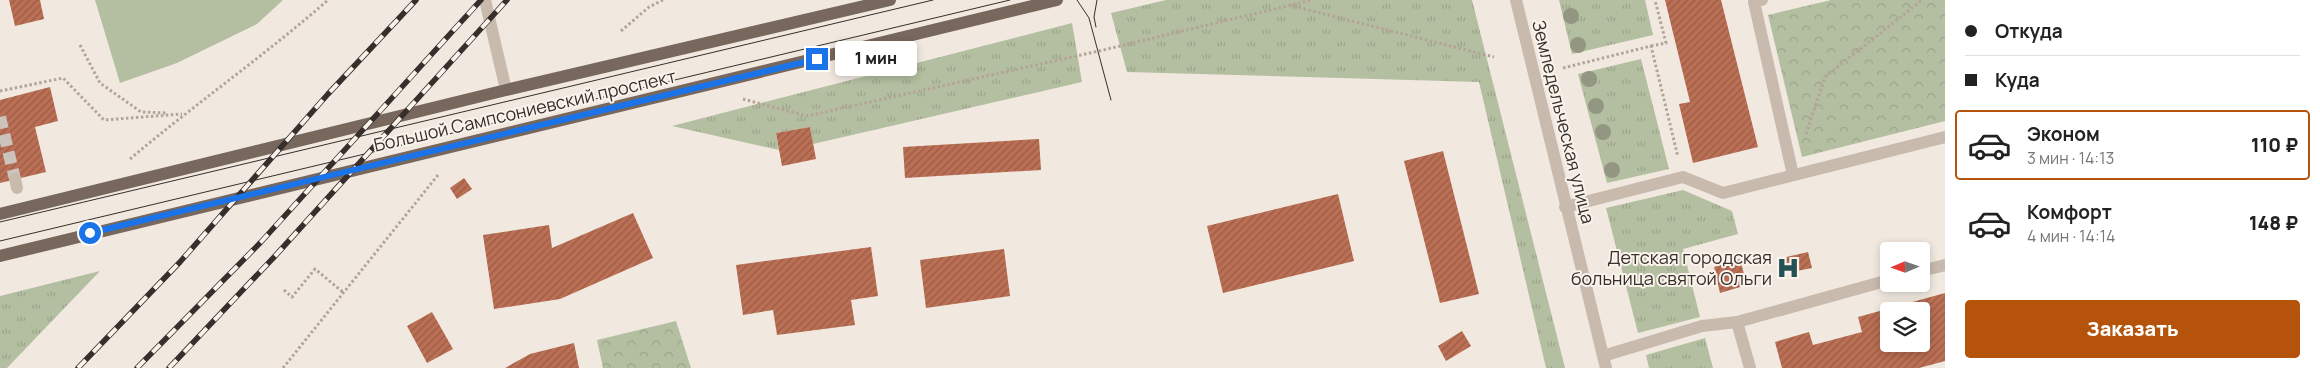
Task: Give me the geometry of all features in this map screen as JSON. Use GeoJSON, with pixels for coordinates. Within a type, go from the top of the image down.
{"type":"FeatureCollection","features":[{"type":"Feature","properties":{"kind":"main road","name":"Большой Сампсониевский проспект"},"geometry":{"type":"LineString","coordinates":[[0,214],[506,90],[890,0]]}},
{"type":"Feature","properties":{"kind":"main road","name":"Большой Сампсониевский проспект"},"geometry":{"type":"LineString","coordinates":[[0,256],[1057,0]]}},
{"type":"Feature","properties":{"kind":"street"},"geometry":{"type":"LineString","coordinates":[[485,0],[506,90]]}},
{"type":"Feature","properties":{"kind":"street","name":"Земледельческая улица"},"geometry":{"type":"LineString","coordinates":[[1516,0],[1605,362]]}},
{"type":"Feature","properties":{"kind":"street"},"geometry":{"type":"LineString","coordinates":[[1762,0],[1754,2],[1793,175]]}},
{"type":"Feature","properties":{"kind":"street"},"geometry":{"type":"LineString","coordinates":[[1566,207],[1683,177],[1723,193],[1945,137]]}},
{"type":"Feature","properties":{"kind":"street"},"geometry":{"type":"LineString","coordinates":[[1930,269],[1945,265]]}},
{"type":"Feature","properties":{"kind":"street"},"geometry":{"type":"LineString","coordinates":[[1605,362],[1702,326],[1737,322],[1880,282]]}},
{"type":"Feature","properties":{"kind":"street"},"geometry":{"type":"LineString","coordinates":[[1737,322],[1750,368]]}},
{"type":"Feature","properties":{"kind":"path"},"geometry":{"type":"LineString","coordinates":[[128,161],[183,114],[282,40],[328,0]]}},
{"type":"Feature","properties":{"kind":"path"},"geometry":{"type":"LineString","coordinates":[[621,31],[649,7],[662,0]]}},
{"type":"Feature","properties":{"kind":"path"},"geometry":{"type":"LineString","coordinates":[[740,98],[808,116],[1099,52],[1312,0]]}},
{"type":"Feature","properties":{"kind":"path"},"geometry":{"type":"LineString","coordinates":[[1563,68],[1666,43],[1655,0]]}},
{"type":"Feature","properties":{"kind":"path"},"geometry":{"type":"LineString","coordinates":[[1805,140],[1825,77],[1922,0]]}},
{"type":"Feature","properties":{"kind":"path"},"geometry":{"type":"LineString","coordinates":[[1289,5],[1494,57]]}},
{"type":"Feature","properties":{"kind":"path"},"geometry":{"type":"LineString","coordinates":[[80,45],[100,83],[141,112],[183,114]]}},
{"type":"Feature","properties":{"kind":"path"},"geometry":{"type":"LineString","coordinates":[[1651,46],[1683,177]]}},
{"type":"Feature","properties":{"kind":"path"},"geometry":{"type":"LineString","coordinates":[[0,91],[63,78],[104,120],[183,114]]}},
{"type":"Feature","properties":{"kind":"path"},"geometry":{"type":"LineString","coordinates":[[283,368],[438,175]]}},
{"type":"Feature","properties":{"kind":"path"},"geometry":{"type":"LineString","coordinates":[[284,290],[292,297],[315,269],[344,293]]}},
{"type":"Feature","properties":{"kind":"green space"},"geometry":{"type":"Polygon","coordinates":[[[95,0],[283,0],[257,24],[177,63],[120,83],[95,0]]]}},
{"type":"Feature","properties":{"kind":"green space"},"geometry":{"type":"Polygon","coordinates":[[[1166,0],[1472,0],[1565,368],[1546,368],[1479,82],[1127,72],[1111,13],[1166,0]]]}},
{"type":"Feature","properties":{"kind":"green space"},"geometry":{"type":"Polygon","coordinates":[[[1559,0],[1645,0],[1653,35],[1572,54],[1559,0]]]}},
{"type":"Feature","properties":{"kind":"green space"},"geometry":{"type":"Polygon","coordinates":[[[1831,0],[1945,0],[1945,121],[1802,157],[1768,15],[1831,0]]]}},
{"type":"Feature","properties":{"kind":"green space"},"geometry":{"type":"Polygon","coordinates":[[[1072,23],[1082,82],[813,144],[810,127],[776,133],[779,150],[672,126],[1072,23]]]}},
{"type":"Feature","properties":{"kind":"green space"},"geometry":{"type":"Polygon","coordinates":[[[1641,59],[1669,169],[1607,183],[1578,74],[1641,59]]]}},
{"type":"Feature","properties":{"kind":"green space"},"geometry":{"type":"Polygon","coordinates":[[[1683,190],[1732,211],[1738,234],[1683,249],[1700,317],[1638,333],[1606,208],[1683,190]]]}},
{"type":"Feature","properties":{"kind":"green space"},"geometry":{"type":"Polygon","coordinates":[[[100,271],[7,368],[0,368],[0,296],[100,271]]]}},
{"type":"Feature","properties":{"kind":"green space"},"geometry":{"type":"Polygon","coordinates":[[[676,321],[691,368],[603,368],[597,340],[676,321]]]}},
{"type":"Feature","properties":{"kind":"green space"},"geometry":{"type":"Polygon","coordinates":[[[1705,338],[1713,368],[1649,368],[1646,355],[1705,338]]]}},
{"type":"Feature","properties":{"kind":"building"},"geometry":{"type":"Polygon","coordinates":[[[9,0],[40,0],[44,19],[15,26],[9,0]]]}},
{"type":"Feature","properties":{"kind":"building"},"geometry":{"type":"Polygon","coordinates":[[[1665,0],[1721,0],[1758,147],[1693,163],[1679,104],[1690,102],[1665,0]]]}},
{"type":"Feature","properties":{"kind":"building"},"geometry":{"type":"Polygon","coordinates":[[[50,87],[58,121],[35,127],[46,172],[0,183],[0,100],[50,87]]]}},
{"type":"Feature","properties":{"kind":"building"},"geometry":{"type":"Polygon","coordinates":[[[810,127],[816,159],[782,166],[776,133],[810,127]]]}},
{"type":"Feature","properties":{"kind":"building"},"geometry":{"type":"Polygon","coordinates":[[[1039,139],[1041,170],[905,178],[903,147],[1039,139]]]}},
{"type":"Feature","properties":{"kind":"building"},"geometry":{"type":"Polygon","coordinates":[[[1443,151],[1479,294],[1440,303],[1404,161],[1443,151]]]}},
{"type":"Feature","properties":{"kind":"building"},"geometry":{"type":"Polygon","coordinates":[[[464,178],[472,189],[457,199],[450,188],[464,178]]]}},
{"type":"Feature","properties":{"kind":"building"},"geometry":{"type":"Polygon","coordinates":[[[1338,194],[1354,261],[1223,293],[1207,226],[1338,194]]]}},
{"type":"Feature","properties":{"kind":"building"},"geometry":{"type":"Polygon","coordinates":[[[633,213],[653,258],[560,299],[494,309],[483,235],[549,225],[552,248],[633,213]]]}},
{"type":"Feature","properties":{"kind":"building"},"geometry":{"type":"Polygon","coordinates":[[[871,247],[878,296],[851,300],[855,325],[777,335],[773,310],[743,315],[736,265],[871,247]]]}},
{"type":"Feature","properties":{"kind":"building"},"geometry":{"type":"Polygon","coordinates":[[[1004,249],[1010,296],[926,308],[920,260],[1004,249]]]}},
{"type":"Feature","properties":{"kind":"building"},"geometry":{"type":"Polygon","coordinates":[[[1808,252],[1812,268],[1786,273],[1782,258],[1808,252]]]}},
{"type":"Feature","properties":{"kind":"building"},"geometry":{"type":"Polygon","coordinates":[[[1740,259],[1747,285],[1720,293],[1714,267],[1740,259]]]}},
{"type":"Feature","properties":{"kind":"building"},"geometry":{"type":"Polygon","coordinates":[[[1945,293],[1945,361],[1919,368],[1782,368],[1775,342],[1809,332],[1813,345],[1862,332],[1858,317],[1880,311],[1880,352],[1930,352],[1930,302],[1912,302],[1945,293]]]}},
{"type":"Feature","properties":{"kind":"building"},"geometry":{"type":"Polygon","coordinates":[[[432,312],[453,349],[427,363],[407,326],[432,312]]]}},
{"type":"Feature","properties":{"kind":"building"},"geometry":{"type":"Polygon","coordinates":[[[1462,331],[1471,346],[1446,361],[1438,346],[1462,331]]]}},
{"type":"Feature","properties":{"kind":"building"},"geometry":{"type":"Polygon","coordinates":[[[574,343],[579,368],[505,368],[530,354],[574,343]]]}},
{"type":"Feature","properties":{"kind":"tunnel"},"geometry":{"type":"LineString","coordinates":[[0,117],[15,179]]}},
{"type":"Feature","properties":{"kind":"tram line"},"geometry":{"type":"LineString","coordinates":[[0,222],[933,0]]}},
{"type":"Feature","properties":{"kind":"tram line"},"geometry":{"type":"LineString","coordinates":[[0,241],[1010,0]]}},
{"type":"Feature","properties":{"kind":"tram line"},"geometry":{"type":"LineString","coordinates":[[1077,0],[1089,18],[1111,100]]}},
{"type":"Feature","properties":{"kind":"tram line"},"geometry":{"type":"LineString","coordinates":[[1096,27],[1094,17],[1097,0]]}},
{"type":"Feature","properties":{"kind":"railway"},"geometry":{"type":"LineString","coordinates":[[78,368],[180,262],[328,94],[416,0]]}},
{"type":"Feature","properties":{"kind":"railway"},"geometry":{"type":"LineString","coordinates":[[137,368],[261,242],[481,0]]}},
{"type":"Feature","properties":{"kind":"railway"},"geometry":{"type":"LineString","coordinates":[[169,368],[276,255],[507,0]]}},
{"type":"Feature","properties":{"kind":"place","name":"Детская городская больница святой Ольги"},"geometry":{"type":"Point","coordinates":[1788,268]}},
{"type":"Feature","properties":{"kind":"route"},"geometry":{"type":"LineString","coordinates":[[90,233],[817,59]]}}]}
